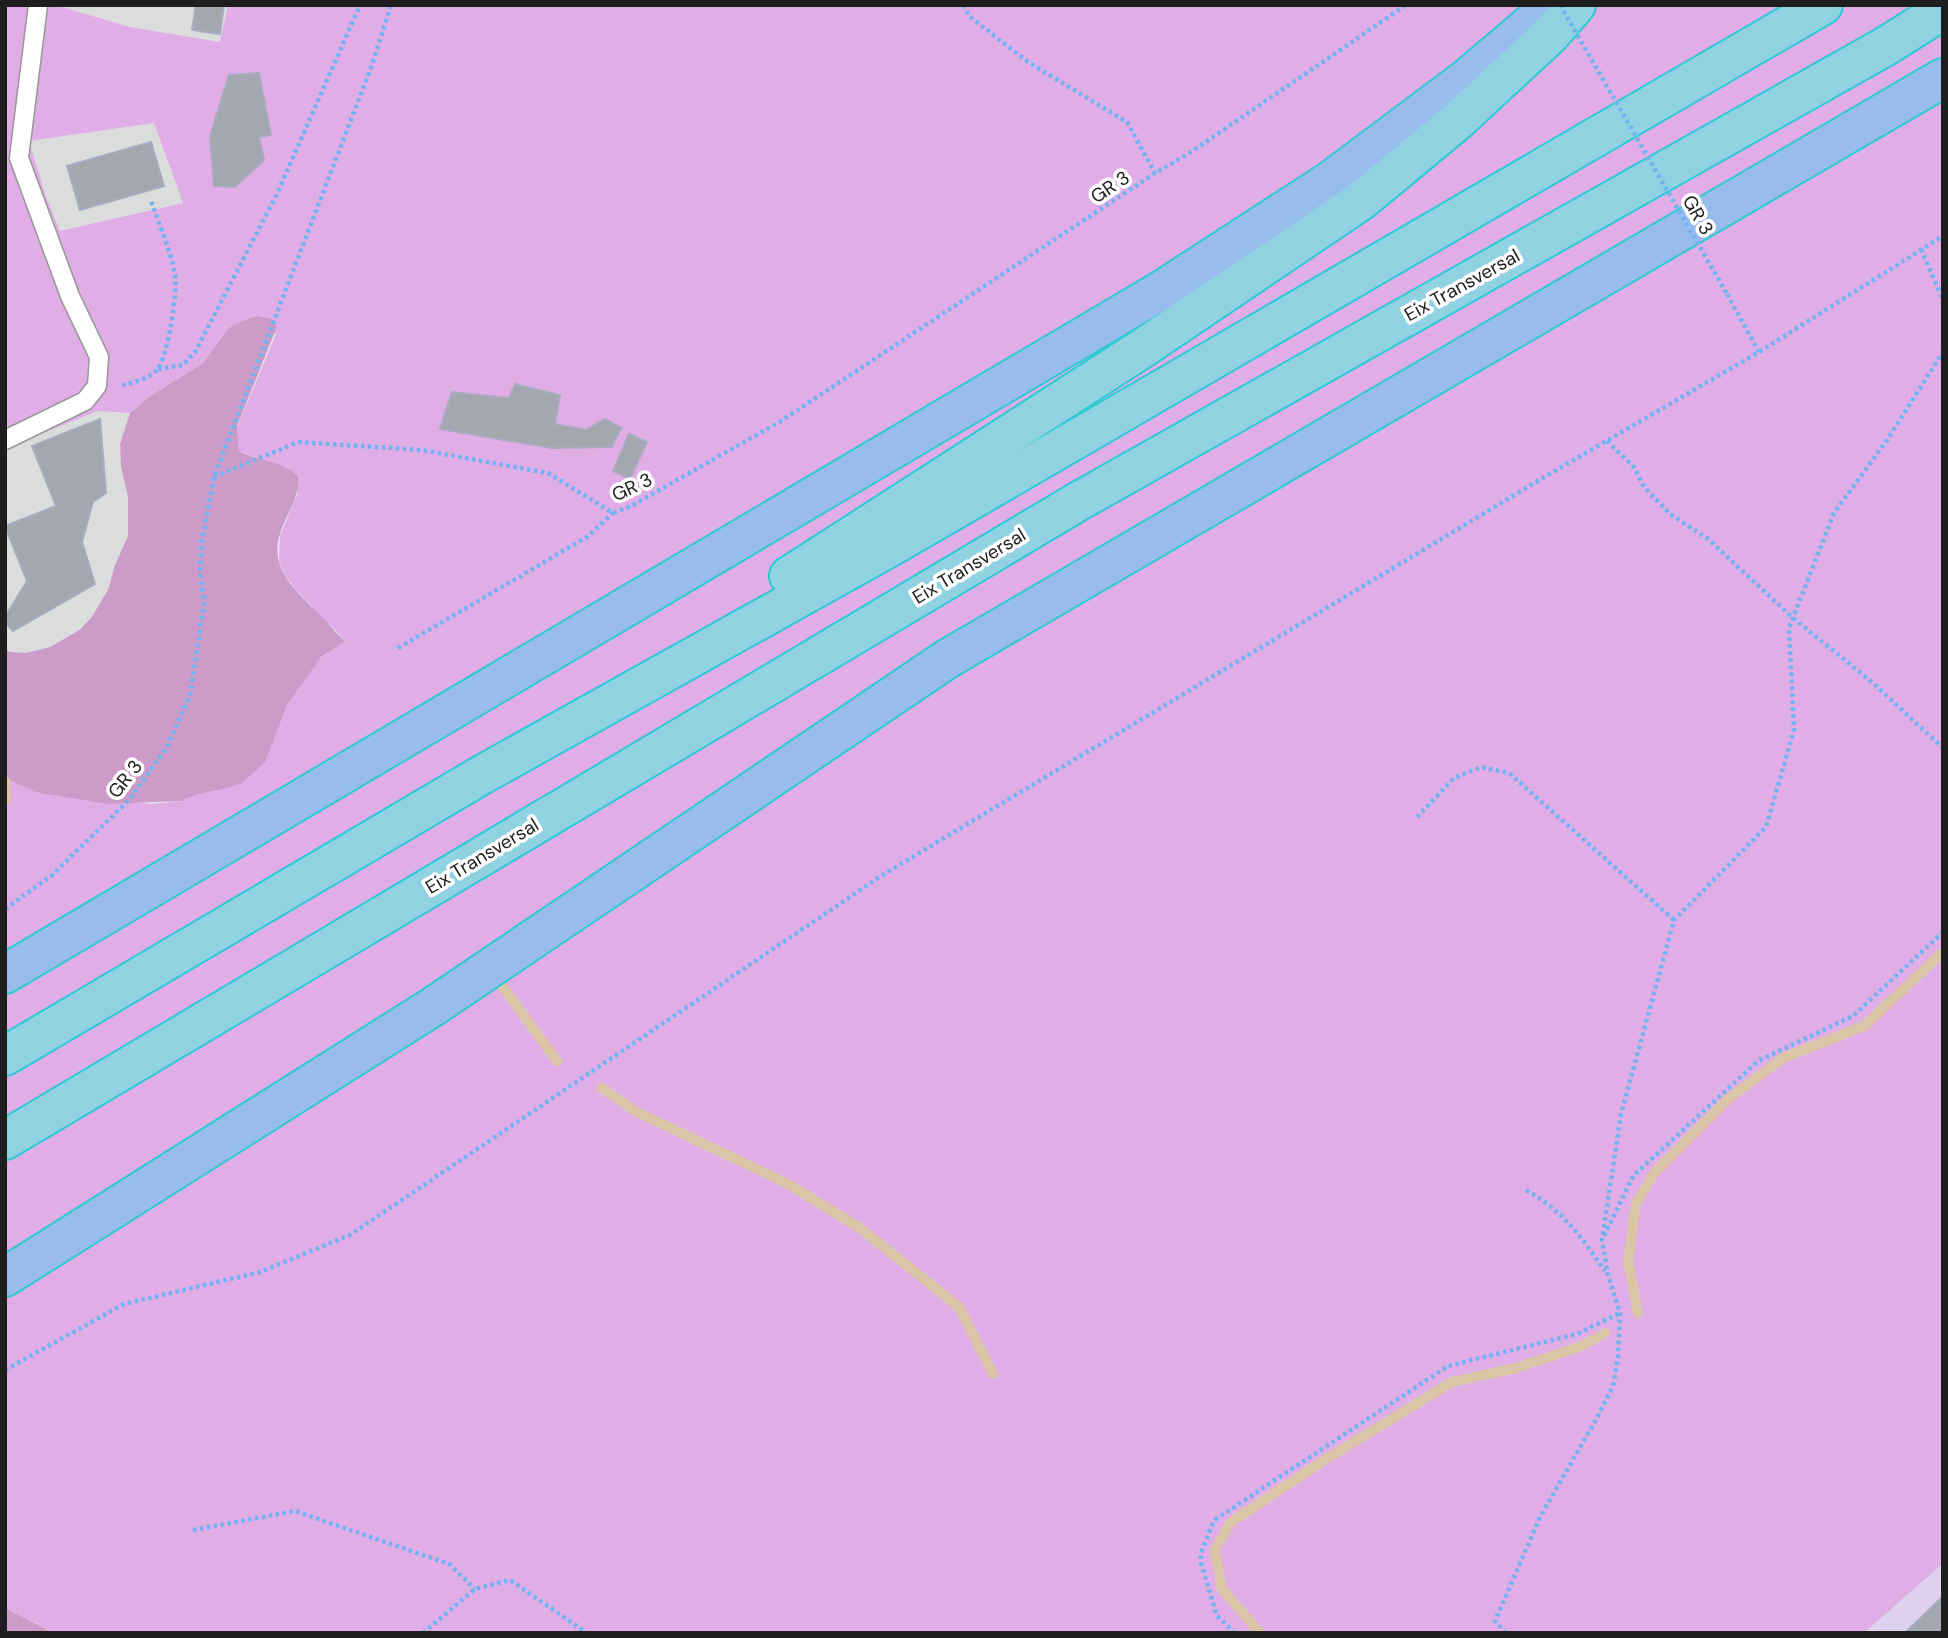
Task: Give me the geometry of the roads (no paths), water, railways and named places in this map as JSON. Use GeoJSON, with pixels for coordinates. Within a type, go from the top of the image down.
{"type":"FeatureCollection","features":[{"type":"Feature","properties":{"kind":"highway"},"geometry":{"type":"LineString","coordinates":[[5,974],[1162,289],[1330,181],[1466,79],[1553,5]]}},
{"type":"Feature","properties":{"kind":"highway"},"geometry":{"type":"LineString","coordinates":[[485,773],[1143,348],[1362,200],[1465,113],[1550,35],[1576,5]]}},
{"type":"Feature","properties":{"kind":"highway"},"geometry":{"type":"LineString","coordinates":[[5,1056],[485,773],[899,542],[1823,5]]}},
{"type":"Feature","properties":{"kind":"highway","name":"Eix Transversal"},"geometry":{"type":"LineString","coordinates":[[5,1140],[1079,501],[1886,46],[1943,10]]}},
{"type":"Feature","properties":{"kind":"highway"},"geometry":{"type":"LineString","coordinates":[[1886,46],[1943,18]]}},
{"type":"Feature","properties":{"kind":"highway"},"geometry":{"type":"LineString","coordinates":[[5,1277],[434,1006],[947,659],[1943,78]]}},
{"type":"Feature","properties":{"kind":"lane"},"geometry":{"type":"LineString","coordinates":[[5,440],[85,401],[97,386],[99,357],[70,296],[19,158],[38,5]]}},
{"type":"Feature","properties":{"kind":"waterway"},"geometry":{"type":"LineString","coordinates":[[5,781],[6,800]]}},
{"type":"Feature","properties":{"kind":"waterway"},"geometry":{"type":"LineString","coordinates":[[1638,1313],[1628,1261],[1636,1203],[1655,1172],[1728,1099],[1783,1058],[1864,1026],[1943,952]]}},
{"type":"Feature","properties":{"kind":"waterway"},"geometry":{"type":"LineString","coordinates":[[502,986],[557,1061]]}},
{"type":"Feature","properties":{"kind":"waterway"},"geometry":{"type":"LineString","coordinates":[[602,1088],[635,1111],[788,1184],[860,1228],[959,1307],[993,1374]]}},
{"type":"Feature","properties":{"kind":"waterway"},"geometry":{"type":"LineString","coordinates":[[1260,1633],[1222,1589],[1215,1550],[1230,1523],[1323,1461],[1452,1382],[1516,1368],[1582,1346],[1605,1333]]}}]}
